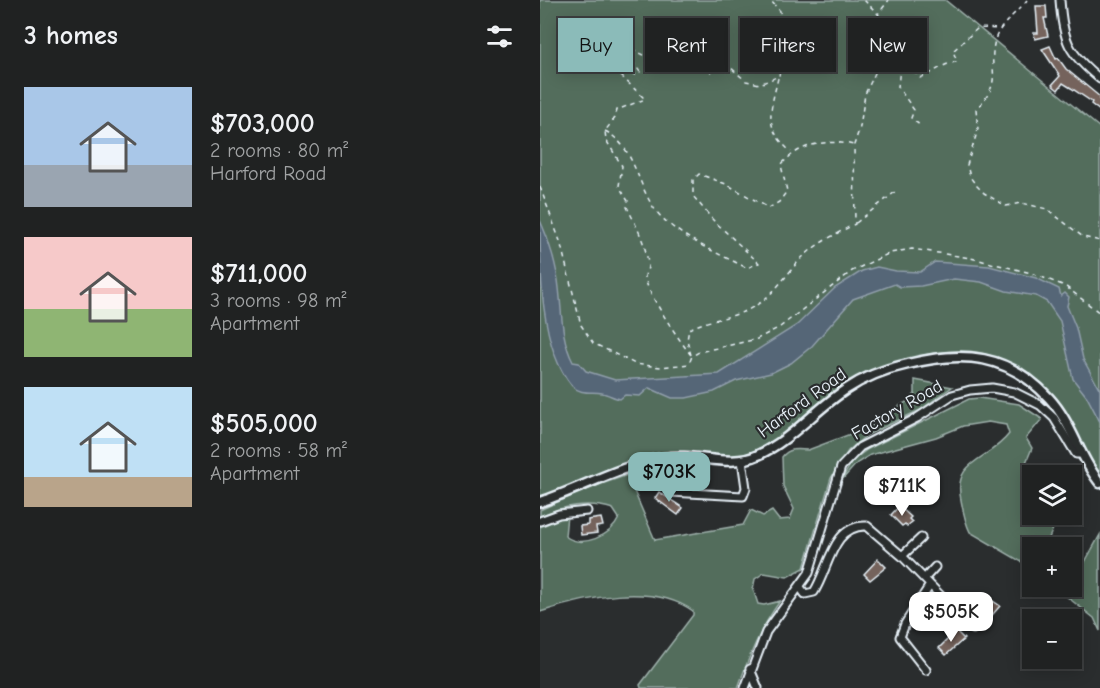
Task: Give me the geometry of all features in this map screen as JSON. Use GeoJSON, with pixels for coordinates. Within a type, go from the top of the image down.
{"type":"FeatureCollection","features":[{"type":"Feature","properties":{"kind":"main road","name":"Harford Road"},"geometry":{"type":"LineString","coordinates":[[540,502],[608,473],[658,459],[686,456],[742,460],[757,456],[777,444],[840,393],[865,378],[911,363],[963,355],[1001,364],[1035,385],[1059,411],[1100,483]]}},
{"type":"Feature","properties":{"kind":"street"},"geometry":{"type":"LineString","coordinates":[[1060,0],[1066,40],[1078,60],[1097,76],[1100,67]]}},
{"type":"Feature","properties":{"kind":"street","name":"Factory Road"},"geometry":{"type":"LineString","coordinates":[[745,688],[750,669],[766,632],[800,587],[812,563],[832,491],[844,461],[868,441],[917,418],[952,395],[970,390],[992,388],[1023,396],[1048,412],[1076,454],[1082,454]]}},
{"type":"Feature","properties":{"kind":"street"},"geometry":{"type":"LineString","coordinates":[[671,492],[742,496],[746,488],[742,460]]}},
{"type":"Feature","properties":{"kind":"street"},"geometry":{"type":"LineString","coordinates":[[540,521],[559,514],[586,510]]}},
{"type":"Feature","properties":{"kind":"street"},"geometry":{"type":"LineString","coordinates":[[800,587],[805,594],[813,592],[840,537],[854,527],[867,526],[902,556],[973,629]]}},
{"type":"Feature","properties":{"kind":"street"},"geometry":{"type":"LineString","coordinates":[[902,556],[921,538]]}},
{"type":"Feature","properties":{"kind":"street"},"geometry":{"type":"LineString","coordinates":[[924,579],[935,567]]}},
{"type":"Feature","properties":{"kind":"street"},"geometry":{"type":"LineString","coordinates":[[926,670],[900,637],[905,624],[930,585]]}},
{"type":"Feature","properties":{"kind":"street"},"geometry":{"type":"LineString","coordinates":[[750,669],[758,688]]}},
{"type":"Feature","properties":{"kind":"path"},"geometry":{"type":"LineString","coordinates":[[770,0],[780,11],[783,53],[782,69],[770,124],[776,138],[792,152]]}},
{"type":"Feature","properties":{"kind":"path"},"geometry":{"type":"LineString","coordinates":[[864,0],[881,18]]}},
{"type":"Feature","properties":{"kind":"path"},"geometry":{"type":"LineString","coordinates":[[878,14],[888,0]]}},
{"type":"Feature","properties":{"kind":"path"},"geometry":{"type":"LineString","coordinates":[[1027,0],[1000,29],[994,48],[994,84],[976,109],[978,129],[967,165],[970,177],[984,193],[1006,206],[1020,203],[1047,209],[1083,237],[1100,241]]}},
{"type":"Feature","properties":{"kind":"path"},"geometry":{"type":"LineString","coordinates":[[912,72],[920,78],[932,74],[947,63],[957,62],[953,51],[978,28],[1000,29]]}},
{"type":"Feature","properties":{"kind":"path"},"geometry":{"type":"LineString","coordinates":[[692,356],[668,319],[656,306],[645,278],[649,266],[644,245],[627,207],[628,201],[619,186],[622,166],[606,140],[605,131],[621,106],[633,106],[645,99],[618,73],[619,69],[624,68],[635,75],[640,72],[625,51],[627,47],[644,55],[656,55],[680,65],[698,64],[711,72],[717,68],[730,67],[746,81],[760,84],[779,76]]}},
{"type":"Feature","properties":{"kind":"path"},"geometry":{"type":"LineString","coordinates":[[855,224],[854,145],[860,127],[865,94],[876,72]]}},
{"type":"Feature","properties":{"kind":"path"},"geometry":{"type":"LineString","coordinates":[[899,72],[898,87],[914,110],[911,118],[922,127]]}},
{"type":"Feature","properties":{"kind":"path"},"geometry":{"type":"LineString","coordinates":[[605,131],[616,136],[627,151],[642,189],[657,213],[683,233],[747,268],[759,263],[713,220],[693,196],[693,180],[699,174],[726,184],[769,208],[779,202],[787,191],[781,165],[792,152],[832,140],[854,145]]}},
{"type":"Feature","properties":{"kind":"path"},"geometry":{"type":"LineString","coordinates":[[540,187],[560,241],[583,328],[593,343],[635,363],[661,367],[689,364],[692,356],[687,340],[689,329],[701,322],[735,316],[756,306],[822,241],[855,224],[895,192]]}},
{"type":"Feature","properties":{"kind":"path"},"geometry":{"type":"LineString","coordinates":[[692,356],[758,339],[780,327],[852,271],[890,253],[912,249],[971,258],[1031,273],[1065,286],[1100,313]]}},
{"type":"Feature","properties":{"kind":"green space"},"geometry":{"type":"Polygon","coordinates":[[[540,0],[945,0],[1100,128],[1100,477],[1071,422],[1057,403],[998,359],[980,353],[959,351],[914,358],[870,373],[834,393],[776,441],[754,453],[733,457],[675,453],[648,457],[616,467],[540,498],[540,0]]]}},
{"type":"Feature","properties":{"kind":"green space"},"geometry":{"type":"Polygon","coordinates":[[[915,380],[952,387],[920,410],[867,435],[848,451],[831,478],[804,568],[787,577],[764,573],[755,579],[753,589],[758,604],[764,605],[780,601],[756,643],[738,688],[641,688],[640,685],[693,615],[693,611],[677,602],[658,597],[618,595],[576,602],[540,612],[540,527],[567,515],[565,536],[572,540],[587,541],[610,530],[619,518],[613,509],[595,505],[566,507],[540,516],[540,510],[622,477],[670,465],[688,464],[701,468],[700,472],[667,472],[631,484],[655,540],[743,525],[751,510],[763,516],[772,511],[779,520],[790,519],[794,509],[783,486],[782,457],[790,451],[808,450],[888,420],[896,408],[910,400],[915,394],[915,380]]]}},
{"type":"Feature","properties":{"kind":"green space"},"geometry":{"type":"Polygon","coordinates":[[[979,398],[1019,404],[1042,419],[1026,438],[1032,448],[1025,465],[1022,465],[1022,525],[1055,525],[1049,537],[1022,537],[1022,562],[970,532],[961,500],[962,476],[967,468],[1001,443],[1009,434],[1006,425],[988,422],[963,426],[936,437],[870,455],[857,463],[841,481],[853,460],[868,449],[969,399],[979,398]]]}},
{"type":"Feature","properties":{"kind":"green space"},"geometry":{"type":"Polygon","coordinates":[[[1100,535],[1100,631],[1094,618],[1067,597],[1082,597],[1082,567],[1100,535]]]}},
{"type":"Feature","properties":{"kind":"water"},"geometry":{"type":"Polygon","coordinates":[[[540,220],[556,271],[566,344],[573,362],[579,363],[586,371],[615,380],[719,374],[797,325],[835,288],[862,271],[877,267],[920,272],[935,262],[989,266],[1036,278],[1059,289],[1061,296],[1065,293],[1069,297],[1067,306],[1076,328],[1083,359],[1100,390],[1100,422],[1087,397],[1073,379],[1060,321],[1047,302],[1036,296],[1006,291],[981,282],[954,279],[921,286],[900,287],[895,284],[853,299],[812,346],[791,363],[771,373],[736,381],[714,392],[686,398],[672,398],[649,388],[640,396],[625,395],[620,399],[602,393],[579,391],[572,386],[561,370],[548,330],[540,263],[540,220]]]}},
{"type":"Feature","properties":{"kind":"building"},"geometry":{"type":"Polygon","coordinates":[[[1036,6],[1046,6],[1047,18],[1044,18],[1048,36],[1035,39],[1034,33],[1038,33],[1036,6]]]}},
{"type":"Feature","properties":{"kind":"building"},"geometry":{"type":"Polygon","coordinates":[[[1050,46],[1056,59],[1058,58],[1066,69],[1100,97],[1100,111],[1091,104],[1092,102],[1063,83],[1058,90],[1052,85],[1060,76],[1042,49],[1050,46]]]}},
{"type":"Feature","properties":{"kind":"building"},"geometry":{"type":"Polygon","coordinates":[[[659,492],[683,508],[678,515],[655,498],[659,492]]]}},
{"type":"Feature","properties":{"kind":"building"},"geometry":{"type":"Polygon","coordinates":[[[899,506],[911,517],[909,519],[912,522],[907,526],[905,524],[902,526],[891,515],[899,506]]]}},
{"type":"Feature","properties":{"kind":"building"},"geometry":{"type":"Polygon","coordinates":[[[601,518],[603,526],[596,527],[597,533],[581,535],[580,526],[588,525],[588,520],[601,518]]]}},
{"type":"Feature","properties":{"kind":"building"},"geometry":{"type":"Polygon","coordinates":[[[878,559],[886,567],[870,580],[864,574],[878,559]]]}},
{"type":"Feature","properties":{"kind":"building"},"geometry":{"type":"Polygon","coordinates":[[[993,601],[1000,606],[987,621],[979,614],[993,601]]]}},
{"type":"Feature","properties":{"kind":"building"},"geometry":{"type":"Polygon","coordinates":[[[956,631],[964,639],[946,655],[939,648],[956,631]]]}}]}
